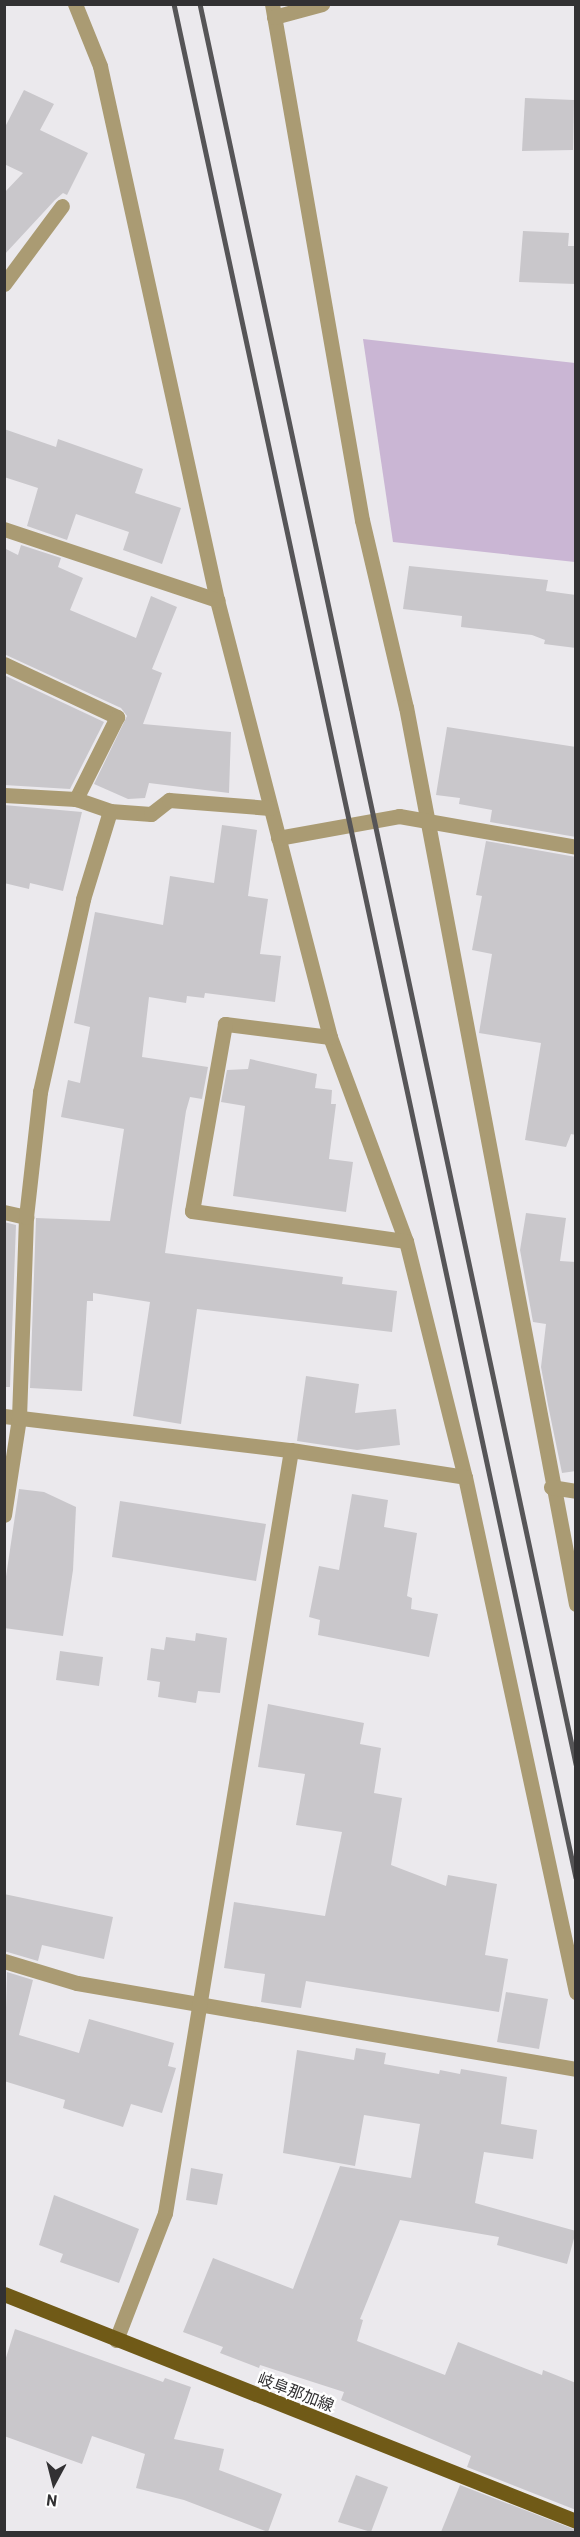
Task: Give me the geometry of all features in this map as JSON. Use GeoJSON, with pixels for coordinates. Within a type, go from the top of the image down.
{"type":"FeatureCollection","features":[{"type":"Feature","properties":{"kind":"main road","name":"岐阜那加線"},"geometry":{"type":"LineString","coordinates":[[4,2294],[576,2521]]}},
{"type":"Feature","properties":{"kind":"street"},"geometry":{"type":"LineString","coordinates":[[75,4],[100,66],[217,600],[330,1037],[406,1241],[465,1477],[576,1992]]}},
{"type":"Feature","properties":{"kind":"street"},"geometry":{"type":"LineString","coordinates":[[322,4],[273,11],[358,498],[406,706],[424,819],[550,1487],[576,1604]]}},
{"type":"Feature","properties":{"kind":"street"},"geometry":{"type":"LineString","coordinates":[[4,284],[62,206]]}},
{"type":"Feature","properties":{"kind":"street"},"geometry":{"type":"LineString","coordinates":[[4,529],[217,600]]}},
{"type":"Feature","properties":{"kind":"street"},"geometry":{"type":"LineString","coordinates":[[4,664],[117,717],[76,799]]}},
{"type":"Feature","properties":{"kind":"street"},"geometry":{"type":"LineString","coordinates":[[4,795],[76,799],[110,811],[151,813],[169,800],[270,808]]}},
{"type":"Feature","properties":{"kind":"street"},"geometry":{"type":"LineString","coordinates":[[4,1515],[26,1217],[40,1092],[83,899],[110,811]]}},
{"type":"Feature","properties":{"kind":"street"},"geometry":{"type":"LineString","coordinates":[[278,838],[399,816],[576,848]]}},
{"type":"Feature","properties":{"kind":"street"},"geometry":{"type":"LineString","coordinates":[[330,1037],[225,1024],[192,1211],[406,1241]]}},
{"type":"Feature","properties":{"kind":"street"},"geometry":{"type":"LineString","coordinates":[[4,1212],[26,1217]]}},
{"type":"Feature","properties":{"kind":"street"},"geometry":{"type":"LineString","coordinates":[[12,1417],[291,1450],[465,1477]]}},
{"type":"Feature","properties":{"kind":"street"},"geometry":{"type":"LineString","coordinates":[[116,2340],[165,2213],[291,1450]]}},
{"type":"Feature","properties":{"kind":"street"},"geometry":{"type":"LineString","coordinates":[[550,1487],[576,1491]]}},
{"type":"Feature","properties":{"kind":"street"},"geometry":{"type":"LineString","coordinates":[[4,1960],[77,1983],[576,2068]]}},
{"type":"Feature","properties":{"kind":"shaded area"},"geometry":{"type":"Polygon","coordinates":[[[363,339],[575,363],[575,562],[393,542],[363,339]]]}},
{"type":"Feature","properties":{"kind":"building"},"geometry":{"type":"Polygon","coordinates":[[[24,90],[54,104],[40,130],[88,153],[67,195],[63,193],[55,200],[4,255],[4,193],[23,173],[4,164],[4,129],[24,90]]]}},
{"type":"Feature","properties":{"kind":"building"},"geometry":{"type":"Polygon","coordinates":[[[525,98],[574,100],[573,150],[522,151],[525,98]]]}},
{"type":"Feature","properties":{"kind":"building"},"geometry":{"type":"Polygon","coordinates":[[[523,231],[569,233],[568,246],[576,246],[576,284],[519,282],[523,231]]]}},
{"type":"Feature","properties":{"kind":"building"},"geometry":{"type":"Polygon","coordinates":[[[4,429],[56,447],[58,439],[143,469],[135,493],[181,508],[162,564],[123,550],[129,532],[76,514],[67,540],[27,526],[38,488],[4,477],[4,429]]]}},
{"type":"Feature","properties":{"kind":"building"},"geometry":{"type":"Polygon","coordinates":[[[21,545],[61,558],[58,567],[83,578],[70,610],[136,638],[151,596],[177,607],[152,669],[162,673],[143,724],[231,732],[229,793],[149,783],[145,798],[128,799],[94,784],[127,716],[121,708],[4,654],[4,548],[18,555],[21,545]]]}},
{"type":"Feature","properties":{"kind":"building"},"geometry":{"type":"Polygon","coordinates":[[[409,566],[548,580],[546,591],[576,595],[576,648],[544,644],[545,640],[532,635],[461,627],[462,616],[403,609],[409,566]]]}},
{"type":"Feature","properties":{"kind":"building"},"geometry":{"type":"Polygon","coordinates":[[[4,675],[104,722],[70,789],[4,785],[4,675]]]}},
{"type":"Feature","properties":{"kind":"building"},"geometry":{"type":"Polygon","coordinates":[[[447,727],[576,747],[576,837],[490,822],[492,810],[459,804],[460,798],[436,795],[447,727]]]}},
{"type":"Feature","properties":{"kind":"building"},"geometry":{"type":"Polygon","coordinates":[[[4,805],[82,812],[63,891],[30,883],[29,889],[4,883],[4,805]]]}},
{"type":"Feature","properties":{"kind":"building"},"geometry":{"type":"Polygon","coordinates":[[[222,825],[257,830],[248,896],[268,899],[260,954],[281,956],[275,1002],[205,993],[204,998],[187,996],[186,1003],[149,997],[142,1057],[208,1067],[202,1099],[190,1097],[186,1111],[165,1253],[343,1277],[342,1284],[397,1291],[392,1332],[197,1309],[181,1424],[133,1416],[150,1302],[93,1293],[93,1301],[87,1301],[82,1391],[30,1388],[36,1218],[110,1221],[124,1129],[61,1117],[68,1080],[80,1083],[90,1027],[74,1023],[95,912],[163,925],[170,876],[214,883],[222,825]]]}},
{"type":"Feature","properties":{"kind":"building"},"geometry":{"type":"Polygon","coordinates":[[[486,841],[576,857],[576,1135],[571,1134],[566,1147],[525,1140],[541,1043],[479,1033],[492,954],[472,950],[482,896],[476,895],[486,841]]]}},
{"type":"Feature","properties":{"kind":"building"},"geometry":{"type":"Polygon","coordinates":[[[250,1059],[317,1074],[315,1088],[332,1090],[331,1104],[336,1104],[329,1159],[353,1162],[346,1212],[233,1196],[245,1106],[221,1102],[227,1070],[248,1069],[250,1059]]]}},
{"type":"Feature","properties":{"kind":"building"},"geometry":{"type":"Polygon","coordinates":[[[526,1213],[566,1218],[560,1261],[576,1262],[576,1471],[562,1473],[548,1405],[541,1367],[546,1324],[533,1322],[520,1250],[526,1213]]]}},
{"type":"Feature","properties":{"kind":"building"},"geometry":{"type":"Polygon","coordinates":[[[4,1222],[16,1225],[10,1387],[4,1387],[4,1222]]]}},
{"type":"Feature","properties":{"kind":"building"},"geometry":{"type":"Polygon","coordinates":[[[306,1376],[359,1384],[355,1413],[396,1409],[400,1445],[357,1450],[297,1441],[306,1376]]]}},
{"type":"Feature","properties":{"kind":"building"},"geometry":{"type":"Polygon","coordinates":[[[19,1489],[44,1492],[76,1507],[73,1570],[63,1636],[4,1628],[4,1590],[19,1489]]]}},
{"type":"Feature","properties":{"kind":"building"},"geometry":{"type":"Polygon","coordinates":[[[352,1494],[388,1500],[384,1527],[417,1533],[407,1596],[412,1598],[411,1609],[438,1614],[429,1657],[318,1635],[320,1620],[309,1617],[319,1566],[339,1570],[352,1494]]]}},
{"type":"Feature","properties":{"kind":"building"},"geometry":{"type":"Polygon","coordinates":[[[120,1501],[266,1524],[256,1581],[112,1557],[120,1501]]]}},
{"type":"Feature","properties":{"kind":"building"},"geometry":{"type":"Polygon","coordinates":[[[196,1633],[227,1638],[220,1693],[198,1691],[196,1703],[158,1697],[160,1682],[147,1680],[151,1648],[164,1650],[166,1637],[195,1641],[196,1633]]]}},
{"type":"Feature","properties":{"kind":"building"},"geometry":{"type":"Polygon","coordinates":[[[60,1651],[103,1657],[99,1686],[56,1680],[60,1651]]]}},
{"type":"Feature","properties":{"kind":"building"},"geometry":{"type":"Polygon","coordinates":[[[268,1704],[364,1723],[360,1744],[381,1748],[374,1793],[402,1798],[391,1865],[446,1886],[448,1875],[497,1884],[485,1955],[508,1959],[499,2012],[306,1981],[301,2008],[261,2002],[265,1974],[224,1968],[234,1902],[325,1916],[342,1832],[296,1825],[305,1774],[258,1767],[268,1704]]]}},
{"type":"Feature","properties":{"kind":"building"},"geometry":{"type":"Polygon","coordinates":[[[4,1894],[113,1917],[104,1959],[42,1945],[38,1961],[4,1951],[4,1894]]]}},
{"type":"Feature","properties":{"kind":"building"},"geometry":{"type":"Polygon","coordinates":[[[7,1972],[33,1980],[19,2035],[79,2053],[89,2019],[174,2043],[168,2066],[176,2068],[162,2113],[131,2104],[123,2127],[63,2108],[65,2100],[4,2081],[7,1972]]]}},
{"type":"Feature","properties":{"kind":"building"},"geometry":{"type":"Polygon","coordinates":[[[506,1992],[548,1999],[539,2049],[497,2042],[506,1992]]]}},
{"type":"Feature","properties":{"kind":"building"},"geometry":{"type":"Polygon","coordinates":[[[356,2048],[386,2053],[384,2064],[439,2074],[440,2070],[460,2074],[461,2069],[507,2077],[501,2124],[537,2130],[533,2159],[484,2152],[475,2203],[576,2231],[567,2264],[497,2245],[499,2237],[400,2220],[360,2319],[363,2320],[357,2341],[445,2375],[458,2342],[542,2375],[543,2370],[576,2383],[576,2510],[467,2467],[471,2456],[341,2400],[344,2392],[260,2365],[259,2368],[220,2353],[223,2347],[183,2332],[213,2258],[293,2289],[340,2166],[411,2178],[420,2124],[364,2115],[355,2166],[283,2153],[297,2050],[354,2060],[356,2048]]]}},
{"type":"Feature","properties":{"kind":"building"},"geometry":{"type":"Polygon","coordinates":[[[191,2168],[223,2174],[217,2205],[186,2200],[191,2168]]]}},
{"type":"Feature","properties":{"kind":"building"},"geometry":{"type":"Polygon","coordinates":[[[54,2195],[139,2229],[119,2283],[60,2262],[63,2254],[39,2245],[54,2195]]]}},
{"type":"Feature","properties":{"kind":"building"},"geometry":{"type":"Polygon","coordinates":[[[15,2329],[163,2382],[165,2378],[191,2387],[174,2439],[224,2449],[219,2470],[282,2494],[268,2532],[184,2500],[136,2488],[145,2454],[92,2436],[82,2464],[4,2436],[4,2364],[15,2329]]]}},
{"type":"Feature","properties":{"kind":"building"},"geometry":{"type":"Polygon","coordinates":[[[356,2475],[388,2487],[371,2532],[338,2522],[356,2475]]]}},
{"type":"Feature","properties":{"kind":"building"},"geometry":{"type":"Polygon","coordinates":[[[460,2485],[576,2530],[576,2532],[441,2532],[460,2485]]]}},
{"type":"Feature","properties":{"kind":"railway"},"geometry":{"type":"LineString","coordinates":[[174,4],[576,1877]]}},
{"type":"Feature","properties":{"kind":"railway"},"geometry":{"type":"LineString","coordinates":[[200,4],[576,1764]]}}]}
